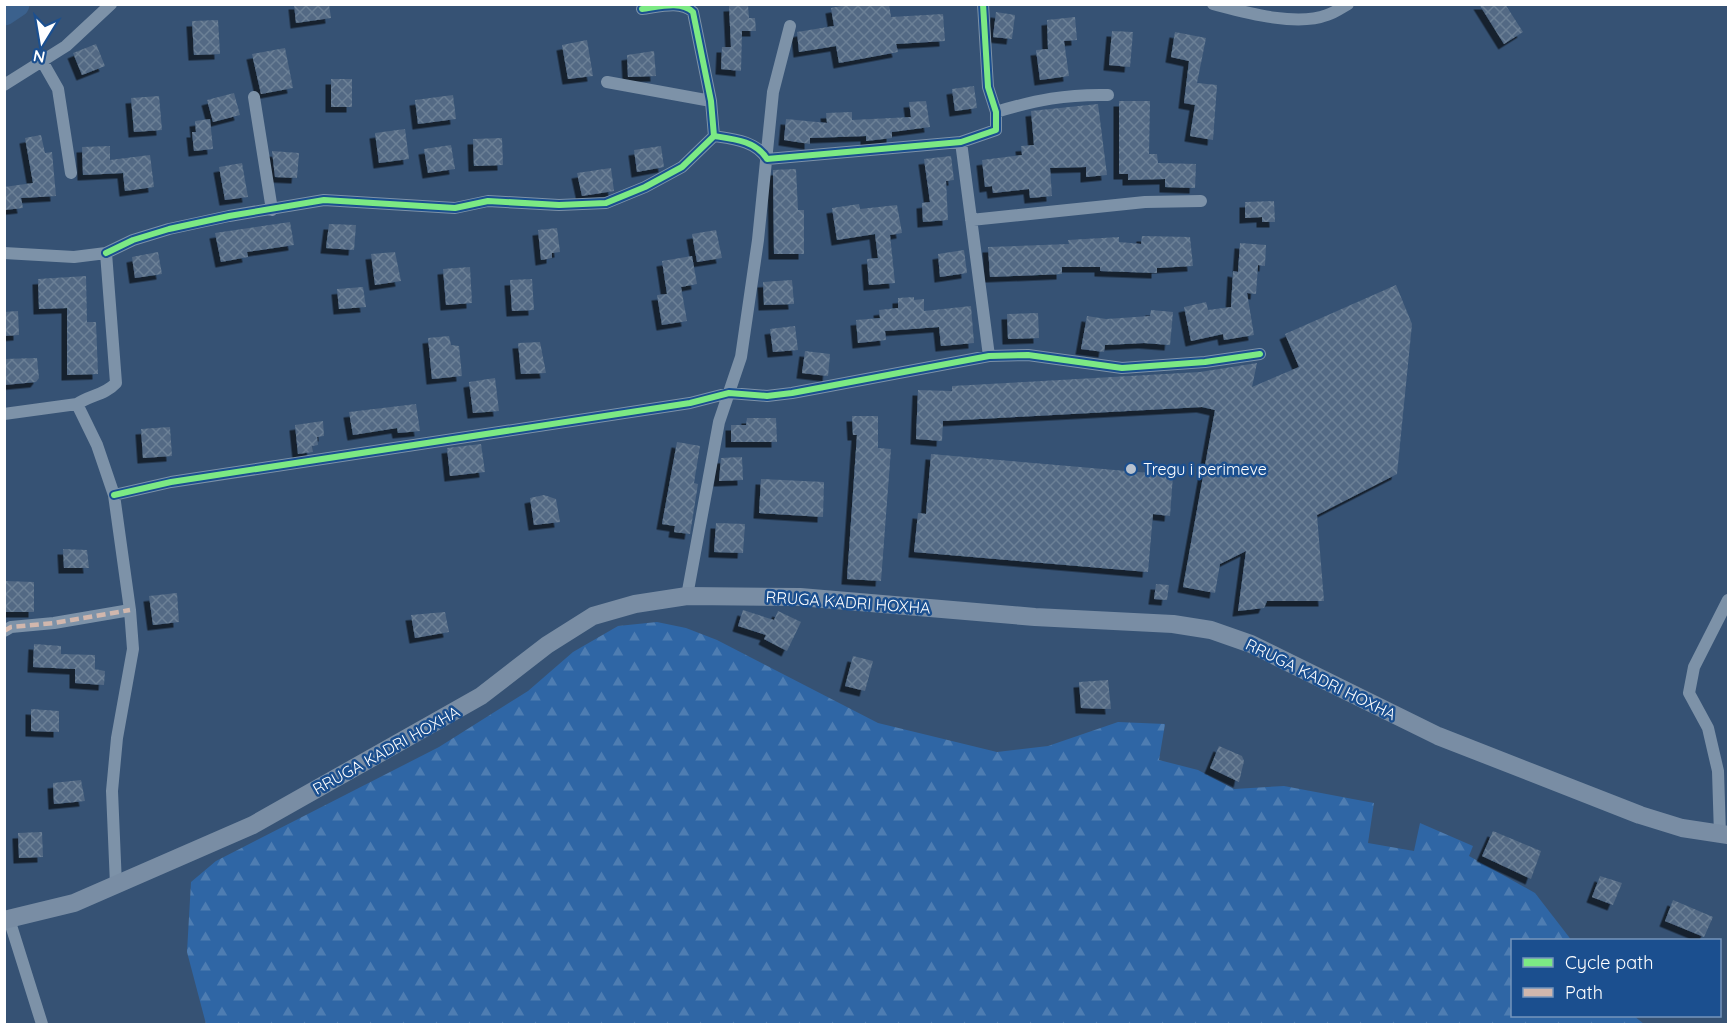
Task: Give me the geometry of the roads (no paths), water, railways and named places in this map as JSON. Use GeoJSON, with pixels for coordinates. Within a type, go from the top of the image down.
{"type":"FeatureCollection","features":[{"type":"Feature","properties":{"kind":"main road","name":"RRUGA KADRI HOXHA"},"geometry":{"type":"LineString","coordinates":[[7,919],[74,903],[253,825],[482,696],[547,645],[593,616],[635,604],[687,596],[800,597],[1041,617],[1173,624],[1211,630],[1259,647],[1438,736],[1640,815],[1682,828],[1724,835]]}},
{"type":"Feature","properties":{"kind":"street"},"geometry":{"type":"LineString","coordinates":[[4,85],[66,46],[111,4]]}},
{"type":"Feature","properties":{"kind":"street"},"geometry":{"type":"LineString","coordinates":[[767,159],[961,142],[996,130],[996,112],[988,87],[983,4]]}},
{"type":"Feature","properties":{"kind":"street"},"geometry":{"type":"LineString","coordinates":[[1213,4],[1260,15],[1311,19],[1326,16],[1348,4]]}},
{"type":"Feature","properties":{"kind":"street"},"geometry":{"type":"LineString","coordinates":[[642,9],[678,5],[687,6],[693,12],[711,101],[714,136]]}},
{"type":"Feature","properties":{"kind":"street"},"geometry":{"type":"LineString","coordinates":[[687,596],[719,422],[741,357],[767,159],[773,92],[789,26]]}},
{"type":"Feature","properties":{"kind":"street"},"geometry":{"type":"LineString","coordinates":[[42,61],[58,89],[71,173]]}},
{"type":"Feature","properties":{"kind":"street"},"geometry":{"type":"LineString","coordinates":[[607,82],[711,101]]}},
{"type":"Feature","properties":{"kind":"street"},"geometry":{"type":"LineString","coordinates":[[996,112],[1044,98],[1077,94],[1108,95]]}},
{"type":"Feature","properties":{"kind":"street"},"geometry":{"type":"LineString","coordinates":[[254,97],[272,210]]}},
{"type":"Feature","properties":{"kind":"street"},"geometry":{"type":"LineString","coordinates":[[714,136],[749,144],[762,150],[767,159]]}},
{"type":"Feature","properties":{"kind":"street"},"geometry":{"type":"LineString","coordinates":[[4,254],[64,257],[106,252],[133,240],[169,229],[324,200],[455,208],[488,201],[559,205],[606,203],[645,187],[682,167],[714,136]]}},
{"type":"Feature","properties":{"kind":"street"},"geometry":{"type":"LineString","coordinates":[[961,142],[989,356]]}},
{"type":"Feature","properties":{"kind":"street"},"geometry":{"type":"LineString","coordinates":[[971,220],[1145,202],[1201,201]]}},
{"type":"Feature","properties":{"kind":"street"},"geometry":{"type":"LineString","coordinates":[[4,414],[77,404],[86,398],[109,390],[116,382],[106,252]]}},
{"type":"Feature","properties":{"kind":"street"},"geometry":{"type":"LineString","coordinates":[[114,495],[171,482],[690,403],[729,393],[767,396],[792,393],[989,356],[1028,356],[1122,368],[1205,362],[1260,354]]}},
{"type":"Feature","properties":{"kind":"street"},"geometry":{"type":"LineString","coordinates":[[77,404],[97,445],[114,495],[130,610],[133,649],[117,738],[112,791],[116,885]]}},
{"type":"Feature","properties":{"kind":"street"},"geometry":{"type":"LineString","coordinates":[[1724,835],[1718,771],[1708,728],[1689,693],[1694,667],[1728,600]]}},
{"type":"Feature","properties":{"kind":"street"},"geometry":{"type":"LineString","coordinates":[[4,631],[11,627],[54,623],[130,610]]}},
{"type":"Feature","properties":{"kind":"street"},"geometry":{"type":"LineString","coordinates":[[7,919],[42,1024]]}},
{"type":"Feature","properties":{"kind":"waterway"},"geometry":{"type":"LineString","coordinates":[[4,12],[16,4]]}},
{"type":"Feature","properties":{"kind":"place","name":"Tregu i perimeve"},"geometry":{"type":"Point","coordinates":[1131,469]}}]}
